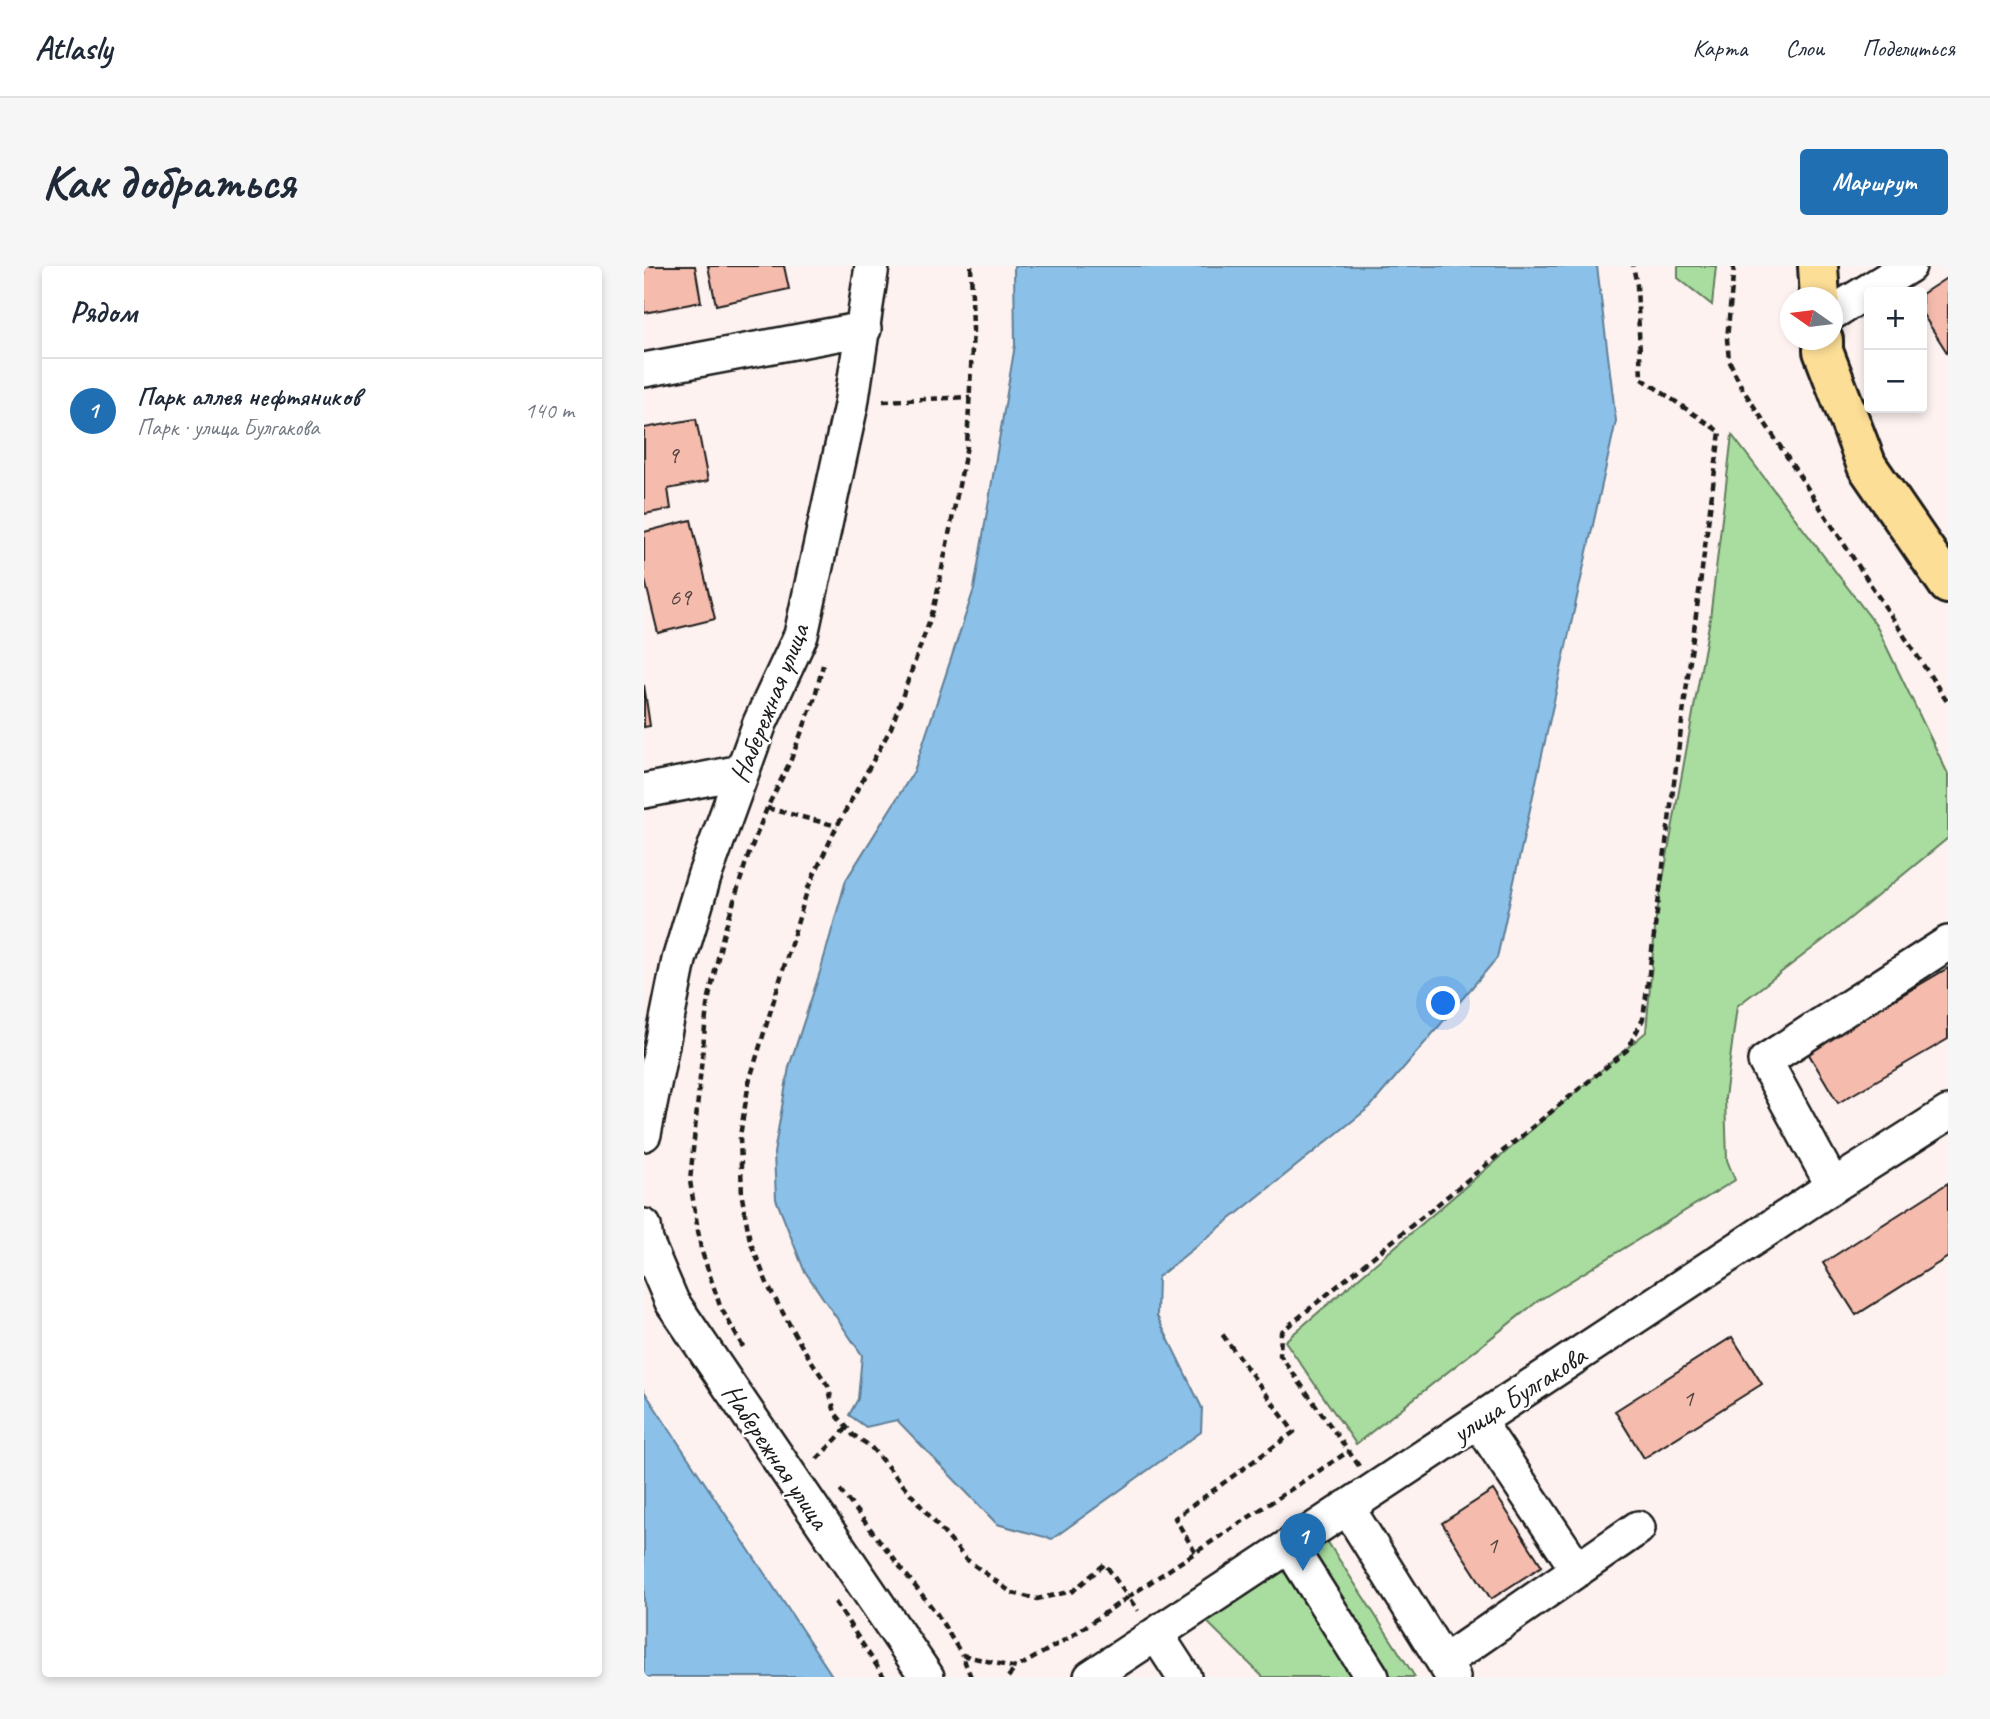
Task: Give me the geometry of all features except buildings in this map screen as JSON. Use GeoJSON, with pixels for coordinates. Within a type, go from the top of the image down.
{"type":"FeatureCollection","features":[{"type":"Feature","properties":{"kind":"main road"},"geometry":{"type":"LineString","coordinates":[[1818,266],[1819,287]]}},
{"type":"Feature","properties":{"kind":"main road"},"geometry":{"type":"LineString","coordinates":[[1823,350],[1867,466],[1948,584]]}},
{"type":"Feature","properties":{"kind":"street","name":"Набережная улица"},"geometry":{"type":"LineString","coordinates":[[644,1134],[679,960],[741,772],[760,723],[801,635],[851,405],[872,266]]}},
{"type":"Feature","properties":{"kind":"street"},"geometry":{"type":"LineString","coordinates":[[1843,306],[1909,266]]}},
{"type":"Feature","properties":{"kind":"street"},"geometry":{"type":"LineString","coordinates":[[644,370],[864,329]]}},
{"type":"Feature","properties":{"kind":"street"},"geometry":{"type":"LineString","coordinates":[[644,791],[741,772]]}},
{"type":"Feature","properties":{"kind":"street"},"geometry":{"type":"LineString","coordinates":[[1833,1186],[1765,1061],[1948,943]]}},
{"type":"Feature","properties":{"kind":"street","name":"улица Булгакова"},"geometry":{"type":"LineString","coordinates":[[1091,1677],[1948,1112]]}},
{"type":"Feature","properties":{"kind":"street","name":"Набережная улица"},"geometry":{"type":"LineString","coordinates":[[644,1226],[646,1241],[672,1302],[927,1677]]}},
{"type":"Feature","properties":{"kind":"street"},"geometry":{"type":"LineString","coordinates":[[1478,1421],[1578,1570]]}},
{"type":"Feature","properties":{"kind":"street"},"geometry":{"type":"LineString","coordinates":[[1360,1499],[1448,1669],[1638,1528]]}},
{"type":"Feature","properties":{"kind":"street"},"geometry":{"type":"LineString","coordinates":[[1300,1563],[1372,1677]]}},
{"type":"Feature","properties":{"kind":"street"},"geometry":{"type":"LineString","coordinates":[[1156,1634],[1184,1677]]}},
{"type":"Feature","properties":{"kind":"path"},"geometry":{"type":"LineString","coordinates":[[971,266],[973,329],[967,446],[934,608],[891,728],[836,826],[808,888],[749,1082],[740,1136],[743,1197],[750,1241],[769,1288],[800,1345],[828,1387],[835,1413],[853,1435],[870,1447],[966,1559],[1012,1593],[1037,1599],[1073,1591],[1105,1564],[1156,1634]]}},
{"type":"Feature","properties":{"kind":"path"},"geometry":{"type":"LineString","coordinates":[[1360,1499],[1349,1451],[1280,1355],[1281,1332],[1628,1050],[1643,1019],[1720,432],[1641,378],[1637,285],[1633,266]]}},
{"type":"Feature","properties":{"kind":"path"},"geometry":{"type":"LineString","coordinates":[[1734,266],[1727,339],[1729,360],[1742,388],[1948,703]]}},
{"type":"Feature","properties":{"kind":"path"},"geometry":{"type":"LineString","coordinates":[[881,415],[886,388]]}},
{"type":"Feature","properties":{"kind":"path"},"geometry":{"type":"LineString","coordinates":[[883,401],[970,397]]}},
{"type":"Feature","properties":{"kind":"path"},"geometry":{"type":"LineString","coordinates":[[744,1348],[720,1306],[701,1249],[690,1181],[707,1006],[723,936],[747,859],[767,808],[790,762],[814,700],[825,661]]}},
{"type":"Feature","properties":{"kind":"path"},"geometry":{"type":"LineString","coordinates":[[767,808],[836,826]]}},
{"type":"Feature","properties":{"kind":"path"},"geometry":{"type":"LineString","coordinates":[[1195,1552],[1175,1518],[1294,1432],[1222,1334]]}},
{"type":"Feature","properties":{"kind":"path"},"geometry":{"type":"LineString","coordinates":[[817,1459],[847,1428]]}},
{"type":"Feature","properties":{"kind":"path"},"geometry":{"type":"LineString","coordinates":[[810,1449],[821,1464]]}},
{"type":"Feature","properties":{"kind":"path"},"geometry":{"type":"LineString","coordinates":[[1008,1677],[1016,1668],[1070,1637],[1349,1451]]}},
{"type":"Feature","properties":{"kind":"path"},"geometry":{"type":"LineString","coordinates":[[833,1480],[937,1614],[962,1655],[971,1677]]}},
{"type":"Feature","properties":{"kind":"path"},"geometry":{"type":"LineString","coordinates":[[962,1655],[1016,1668]]}},
{"type":"Feature","properties":{"kind":"green space"},"geometry":{"type":"Polygon","coordinates":[[[1678,266],[1716,266],[1712,305],[1678,278],[1678,266]]]}},
{"type":"Feature","properties":{"kind":"green space"},"geometry":{"type":"Polygon","coordinates":[[[1732,435],[1876,625],[1948,774],[1948,838],[1826,938],[1737,1006],[1725,1098],[1727,1160],[1735,1180],[1538,1301],[1356,1444],[1285,1341],[1646,1032],[1656,918],[1710,619],[1732,435]]]}},
{"type":"Feature","properties":{"kind":"green space"},"geometry":{"type":"Polygon","coordinates":[[[1320,1530],[1415,1677],[1263,1677],[1197,1612],[1320,1530]]]}},
{"type":"Feature","properties":{"kind":"water"},"geometry":{"type":"Polygon","coordinates":[[[1014,266],[1597,266],[1616,421],[1497,958],[1371,1106],[1158,1277],[1157,1316],[1202,1408],[1201,1432],[1052,1539],[997,1524],[897,1420],[866,1427],[849,1415],[858,1399],[862,1355],[804,1270],[776,1199],[774,1153],[789,1067],[846,880],[914,771],[974,589],[1015,345],[1014,266]]]}},
{"type":"Feature","properties":{"kind":"water"},"geometry":{"type":"Polygon","coordinates":[[[644,1391],[833,1677],[644,1677],[644,1391]]]}},
{"type":"Feature","properties":{"kind":"place","name":"Парк аллея нефтяников"},"geometry":{"type":"Point","coordinates":[1303,1571]}}]}
